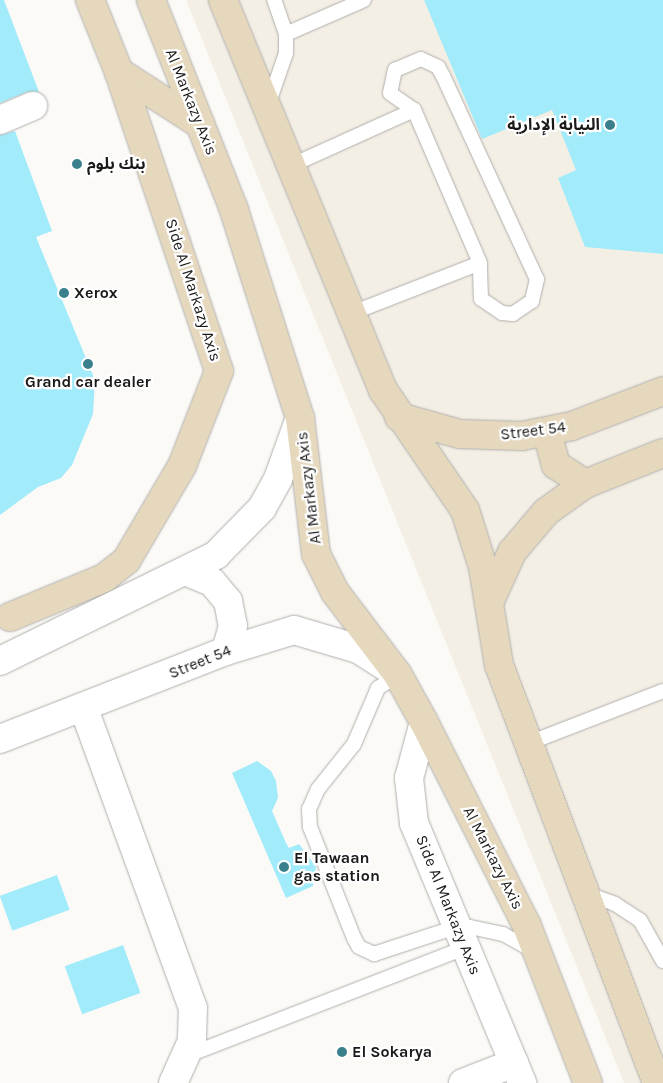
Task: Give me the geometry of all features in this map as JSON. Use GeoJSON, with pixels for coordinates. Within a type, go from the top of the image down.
{"type":"FeatureCollection","features":[{"type":"Feature","properties":{"kind":"main road","name":"Side Al Markazy Axis"},"geometry":{"type":"LineString","coordinates":[[5,619],[104,578],[126,561],[182,466],[219,371],[119,72],[90,0]]}},
{"type":"Feature","properties":{"kind":"main road","name":"Al Markazy Axis"},"geometry":{"type":"LineString","coordinates":[[151,0],[234,210],[300,418],[316,554],[334,592],[398,675],[424,722],[538,954],[588,1083]]}},
{"type":"Feature","properties":{"kind":"main road"},"geometry":{"type":"LineString","coordinates":[[223,0],[383,390],[399,417],[465,510],[483,567],[499,665],[583,892],[657,1083]]}},
{"type":"Feature","properties":{"kind":"main road"},"geometry":{"type":"LineString","coordinates":[[119,72],[200,124]]}},
{"type":"Feature","properties":{"kind":"main road","name":"Street 54"},"geometry":{"type":"LineString","coordinates":[[399,417],[460,434],[547,432],[663,391]]}},
{"type":"Feature","properties":{"kind":"main road"},"geometry":{"type":"LineString","coordinates":[[547,432],[556,465],[585,484]]}},
{"type":"Feature","properties":{"kind":"main road"},"geometry":{"type":"LineString","coordinates":[[489,603],[512,552],[529,529],[585,484],[663,453]]}},
{"type":"Feature","properties":{"kind":"street"},"geometry":{"type":"LineString","coordinates":[[0,120],[33,106]]}},
{"type":"Feature","properties":{"kind":"street"},"geometry":{"type":"LineString","coordinates":[[5,619],[12,656],[188,572],[216,555],[262,508],[278,479],[300,418]]}},
{"type":"Feature","properties":{"kind":"street"},"geometry":{"type":"LineString","coordinates":[[188,572],[212,582],[228,601],[233,626],[226,651]]}},
{"type":"Feature","properties":{"kind":"street","name":"Street 54"},"geometry":{"type":"LineString","coordinates":[[0,739],[84,709],[226,651],[294,630],[358,649],[398,675]]}},
{"type":"Feature","properties":{"kind":"street"},"geometry":{"type":"LineString","coordinates":[[84,709],[193,1008],[195,1025],[185,1056],[173,1083]]}},
{"type":"Feature","properties":{"kind":"street","name":"Side Al Markazy Axis"},"geometry":{"type":"LineString","coordinates":[[424,722],[411,759],[410,801],[461,937],[518,1073]]}},
{"type":"Feature","properties":{"kind":"street"},"geometry":{"type":"LineString","coordinates":[[463,1083],[518,1073]]}},
{"type":"Feature","properties":{"kind":"lane"},"geometry":{"type":"LineString","coordinates":[[267,109],[283,73],[286,34],[274,0]]}},
{"type":"Feature","properties":{"kind":"lane"},"geometry":{"type":"LineString","coordinates":[[286,34],[364,0]]}},
{"type":"Feature","properties":{"kind":"lane"},"geometry":{"type":"LineString","coordinates":[[421,59],[438,67],[443,76],[536,279],[532,301],[513,314],[491,308],[479,295],[480,263],[414,110],[390,88],[395,70],[421,59]]}},
{"type":"Feature","properties":{"kind":"lane"},"geometry":{"type":"LineString","coordinates":[[290,166],[414,110]]}},
{"type":"Feature","properties":{"kind":"lane"},"geometry":{"type":"LineString","coordinates":[[352,313],[480,263]]}},
{"type":"Feature","properties":{"kind":"lane"},"geometry":{"type":"LineString","coordinates":[[398,675],[378,688],[354,744],[312,798],[310,827],[354,938],[366,952],[382,953],[461,937],[504,934],[538,954]]}},
{"type":"Feature","properties":{"kind":"lane"},"geometry":{"type":"LineString","coordinates":[[529,743],[663,691]]}},
{"type":"Feature","properties":{"kind":"lane"},"geometry":{"type":"LineString","coordinates":[[583,892],[615,904],[640,920],[663,961]]}},
{"type":"Feature","properties":{"kind":"lane"},"geometry":{"type":"LineString","coordinates":[[185,1056],[461,937]]}},
{"type":"Feature","properties":{"kind":"shaded area"},"geometry":{"type":"Polygon","coordinates":[[[186,0],[663,0],[663,1083],[624,1083],[186,0]]]}},
{"type":"Feature","properties":{"kind":"building"},"geometry":{"type":"Polygon","coordinates":[[[0,0],[4,0],[39,92],[27,92],[0,103],[0,0]]]}},
{"type":"Feature","properties":{"kind":"building","name":"النيابة الإدارية"},"geometry":{"type":"Polygon","coordinates":[[[424,0],[663,0],[663,254],[585,247],[558,178],[576,170],[552,110],[482,139],[424,0]]]}},
{"type":"Feature","properties":{"kind":"building"},"geometry":{"type":"Polygon","coordinates":[[[15,131],[52,231],[36,237],[95,380],[93,414],[72,465],[61,478],[38,487],[0,515],[0,135],[15,131]]]}},
{"type":"Feature","properties":{"kind":"building"},"geometry":{"type":"Polygon","coordinates":[[[257,761],[271,771],[276,781],[278,798],[272,811],[286,843],[289,848],[299,844],[316,867],[313,886],[286,898],[232,773],[257,761]]]}},
{"type":"Feature","properties":{"kind":"building"},"geometry":{"type":"Polygon","coordinates":[[[57,875],[70,910],[12,931],[0,896],[57,875]]]}},
{"type":"Feature","properties":{"kind":"building"},"geometry":{"type":"Polygon","coordinates":[[[123,945],[140,993],[82,1014],[65,966],[123,945]]]}},
{"type":"Feature","properties":{"kind":"place","name":"النيابة الإدارية"},"geometry":{"type":"Point","coordinates":[610,125]}},
{"type":"Feature","properties":{"kind":"place","name":"بنك بلوم"},"geometry":{"type":"Point","coordinates":[77,164]}},
{"type":"Feature","properties":{"kind":"place","name":"Xerox"},"geometry":{"type":"Point","coordinates":[64,293]}},
{"type":"Feature","properties":{"kind":"place","name":"Grand car dealer"},"geometry":{"type":"Point","coordinates":[88,364]}},
{"type":"Feature","properties":{"kind":"place","name":"El Tawaan gas station"},"geometry":{"type":"Point","coordinates":[284,867]}},
{"type":"Feature","properties":{"kind":"place","name":"El Sokarya"},"geometry":{"type":"Point","coordinates":[342,1052]}}]}
